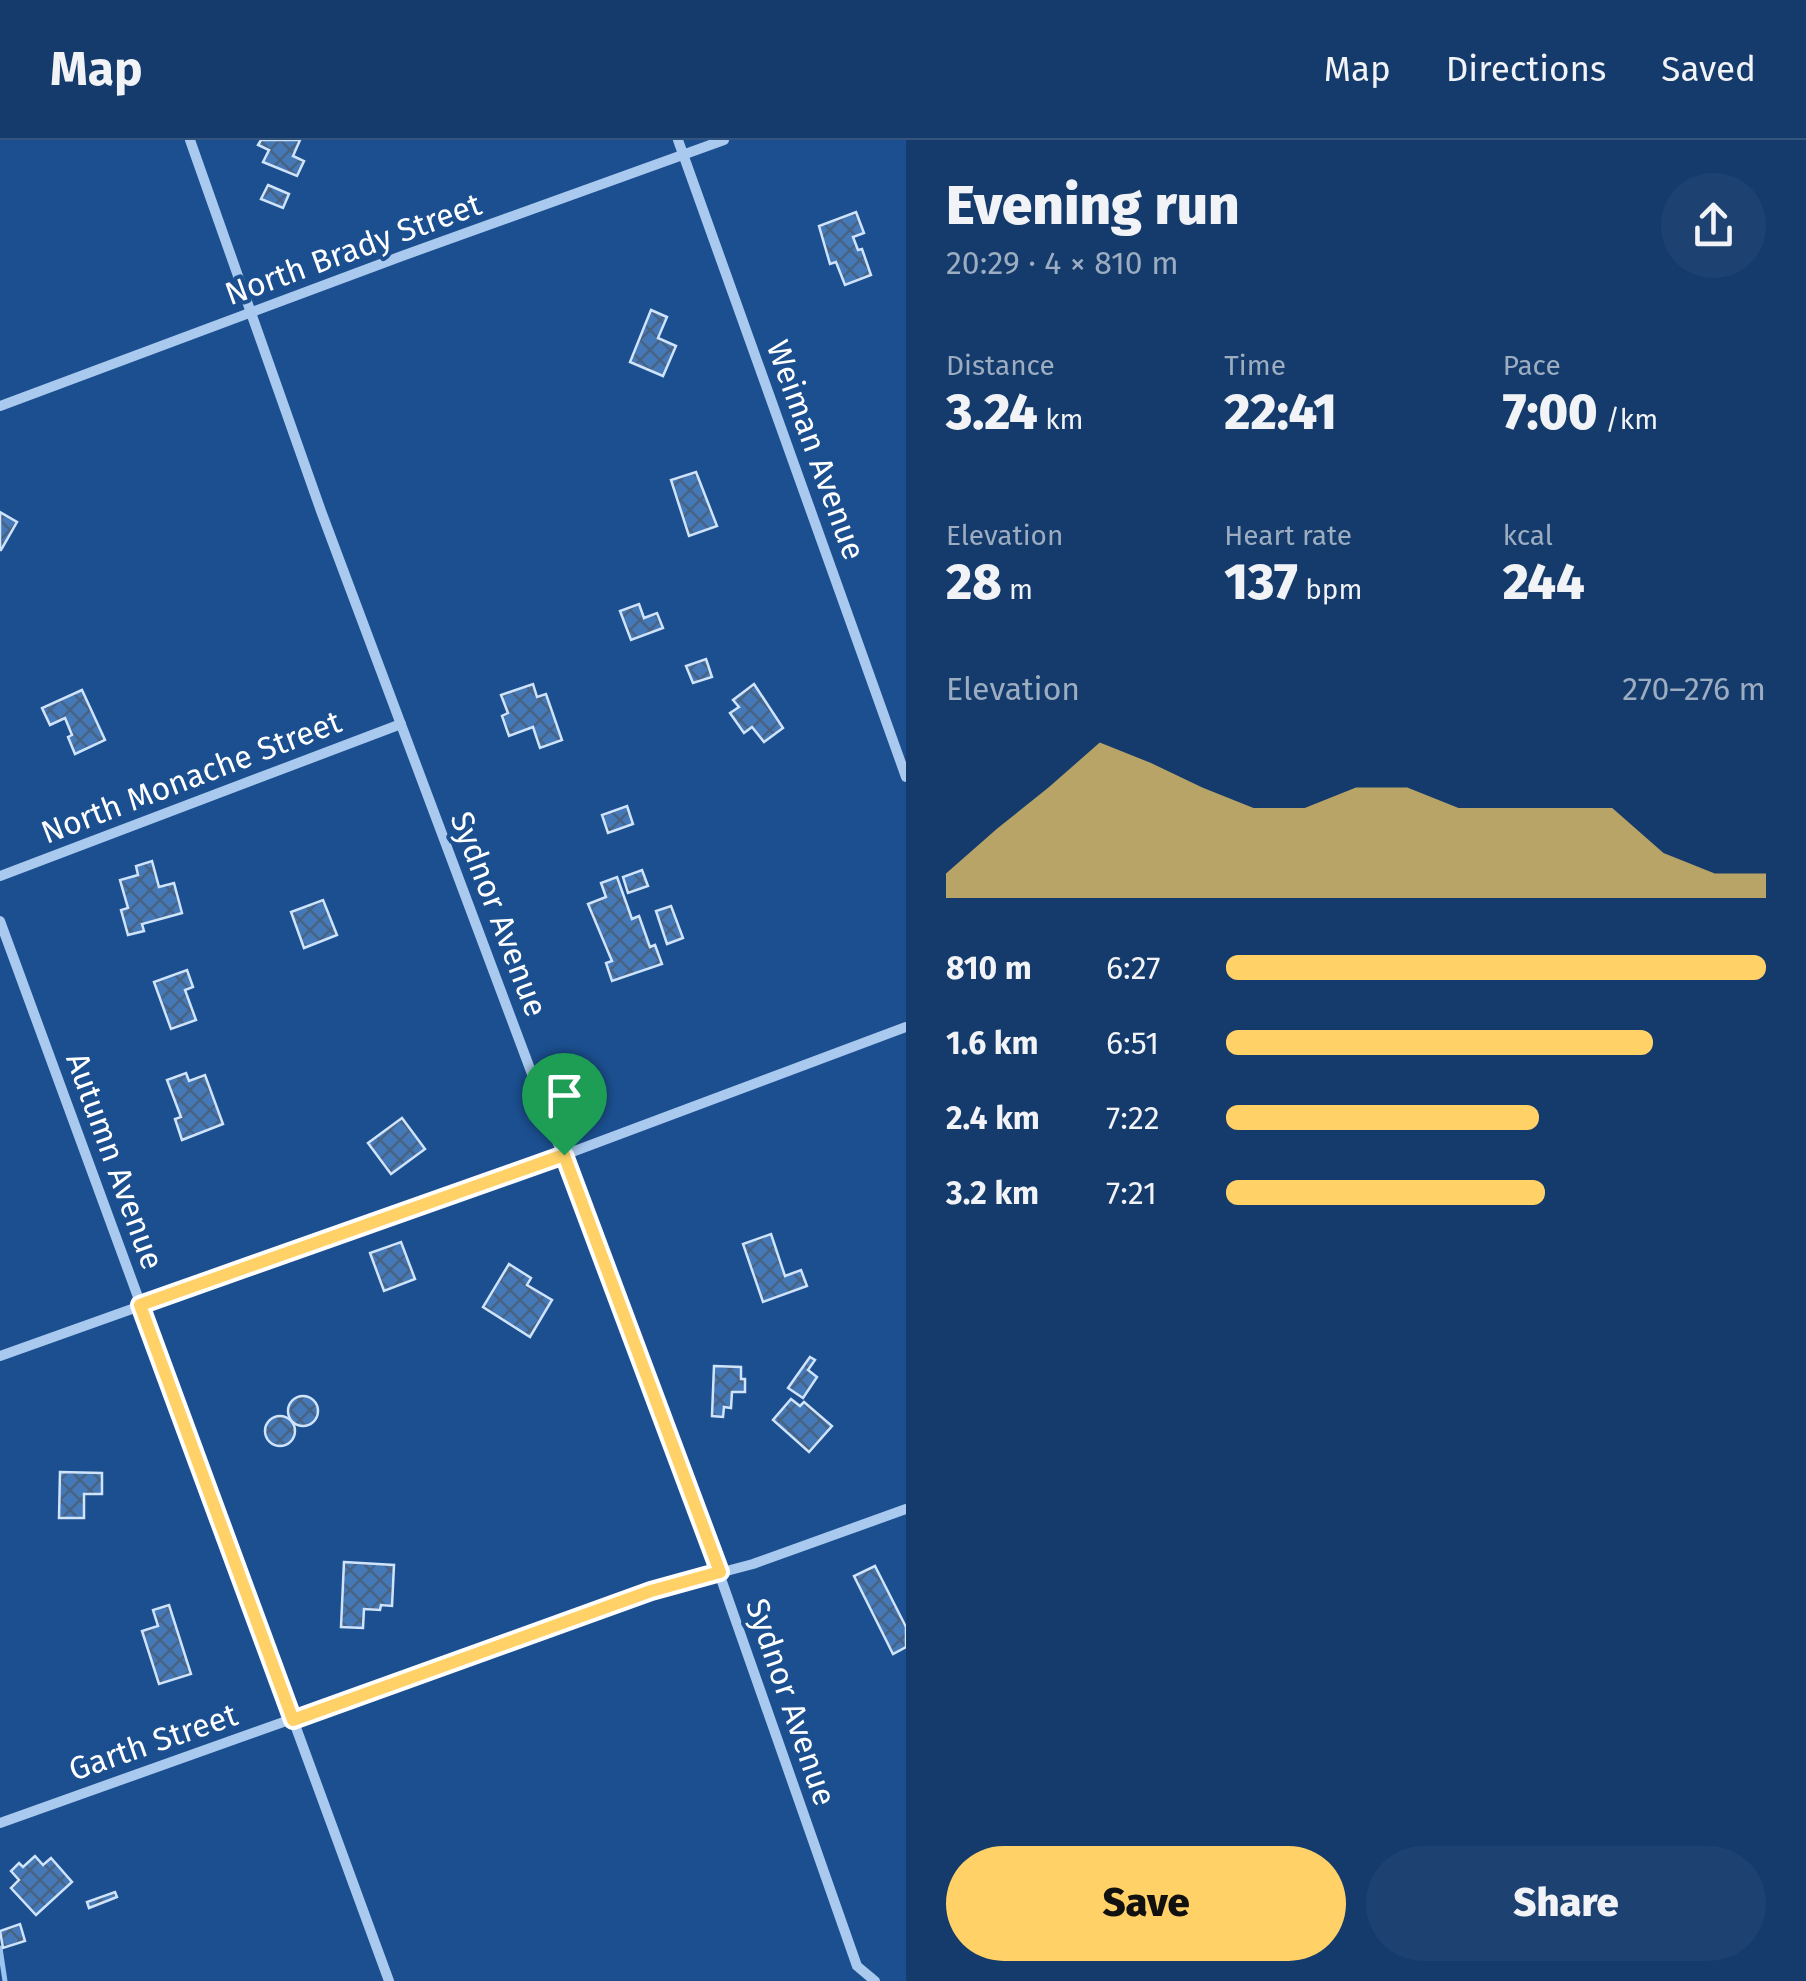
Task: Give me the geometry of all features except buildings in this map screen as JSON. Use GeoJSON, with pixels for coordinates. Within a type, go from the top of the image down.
{"type":"FeatureCollection","features":[{"type":"Feature","properties":{"kind":"street","name":"Sydnor Avenue"},"geometry":{"type":"LineString","coordinates":[[190,140],[400,724],[720,1572],[858,1966],[874,1981]]}},
{"type":"Feature","properties":{"kind":"street","name":"Weiman Avenue"},"geometry":{"type":"LineString","coordinates":[[678,140],[906,777]]}},
{"type":"Feature","properties":{"kind":"street","name":"North Brady Street"},"geometry":{"type":"LineString","coordinates":[[0,406],[724,140]]}},
{"type":"Feature","properties":{"kind":"street","name":"North Monache Street"},"geometry":{"type":"LineString","coordinates":[[0,876],[400,724]]}},
{"type":"Feature","properties":{"kind":"street","name":"Autumn Avenue"},"geometry":{"type":"LineString","coordinates":[[0,921],[389,1981]]}},
{"type":"Feature","properties":{"kind":"street"},"geometry":{"type":"LineString","coordinates":[[0,1356],[564,1155],[906,1027]]}},
{"type":"Feature","properties":{"kind":"street","name":"Garth Street"},"geometry":{"type":"LineString","coordinates":[[0,1823],[651,1591],[753,1564],[906,1509]]}},
{"type":"Feature","properties":{"kind":"waterway"},"geometry":{"type":"LineString","coordinates":[[0,1948],[5,1981]]}},
{"type":"Feature","properties":{"kind":"route"},"geometry":{"type":"LineString","coordinates":[[564,1155],[720,1572],[651,1591],[293,1720],[140,1305],[564,1155]]}}]}
